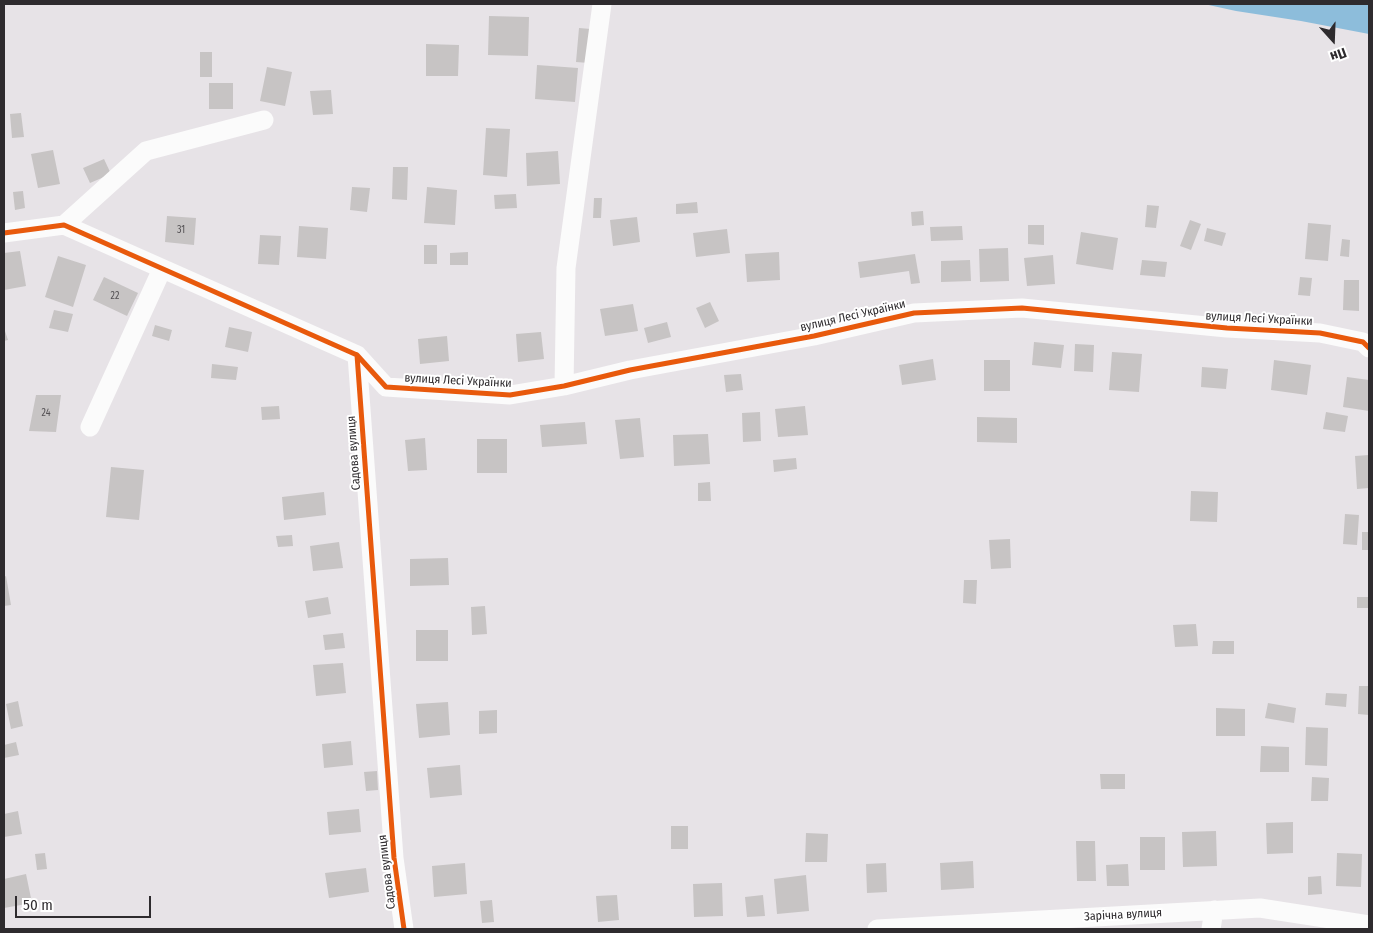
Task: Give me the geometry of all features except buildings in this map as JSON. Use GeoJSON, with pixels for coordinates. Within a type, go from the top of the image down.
{"type":"FeatureCollection","features":[{"type":"Feature","properties":{"kind":"street"},"geometry":{"type":"LineString","coordinates":[[564,386],[566,268],[602,4]]}},
{"type":"Feature","properties":{"kind":"street"},"geometry":{"type":"LineString","coordinates":[[64,225],[146,151],[264,120]]}},
{"type":"Feature","properties":{"kind":"street"},"geometry":{"type":"LineString","coordinates":[[4,233],[64,225],[357,355]]}},
{"type":"Feature","properties":{"kind":"street"},"geometry":{"type":"LineString","coordinates":[[90,427],[162,269]]}},
{"type":"Feature","properties":{"kind":"street","name":"вулиця Лесі Українки"},"geometry":{"type":"LineString","coordinates":[[357,355],[386,387],[510,395],[564,386],[630,370],[814,336],[914,313],[1012,308],[1226,328],[1320,333],[1363,342],[1369,348]]}},
{"type":"Feature","properties":{"kind":"street","name":"Садова вулиця"},"geometry":{"type":"LineString","coordinates":[[357,355],[394,858],[404,929]]}},
{"type":"Feature","properties":{"kind":"street","name":"Зарічна вулиця"},"geometry":{"type":"LineString","coordinates":[[876,929],[1260,908],[1369,925]]}},
{"type":"Feature","properties":{"kind":"street"},"geometry":{"type":"LineString","coordinates":[[1211,929],[1214,910]]}},
{"type":"Feature","properties":{"kind":"water"},"geometry":{"type":"Polygon","coordinates":[[[1204,4],[1369,4],[1369,34],[1236,11],[1204,4]]]}},
{"type":"Feature","properties":{"kind":"cycle path"},"geometry":{"type":"LineString","coordinates":[[4,233],[64,225],[357,355],[394,858],[404,929]]}},
{"type":"Feature","properties":{"kind":"cycle path"},"geometry":{"type":"LineString","coordinates":[[357,355],[386,387],[510,395],[564,386],[630,370],[814,336],[914,313],[1022,308],[1227,328],[1320,333],[1363,342],[1369,348]]}}]}
